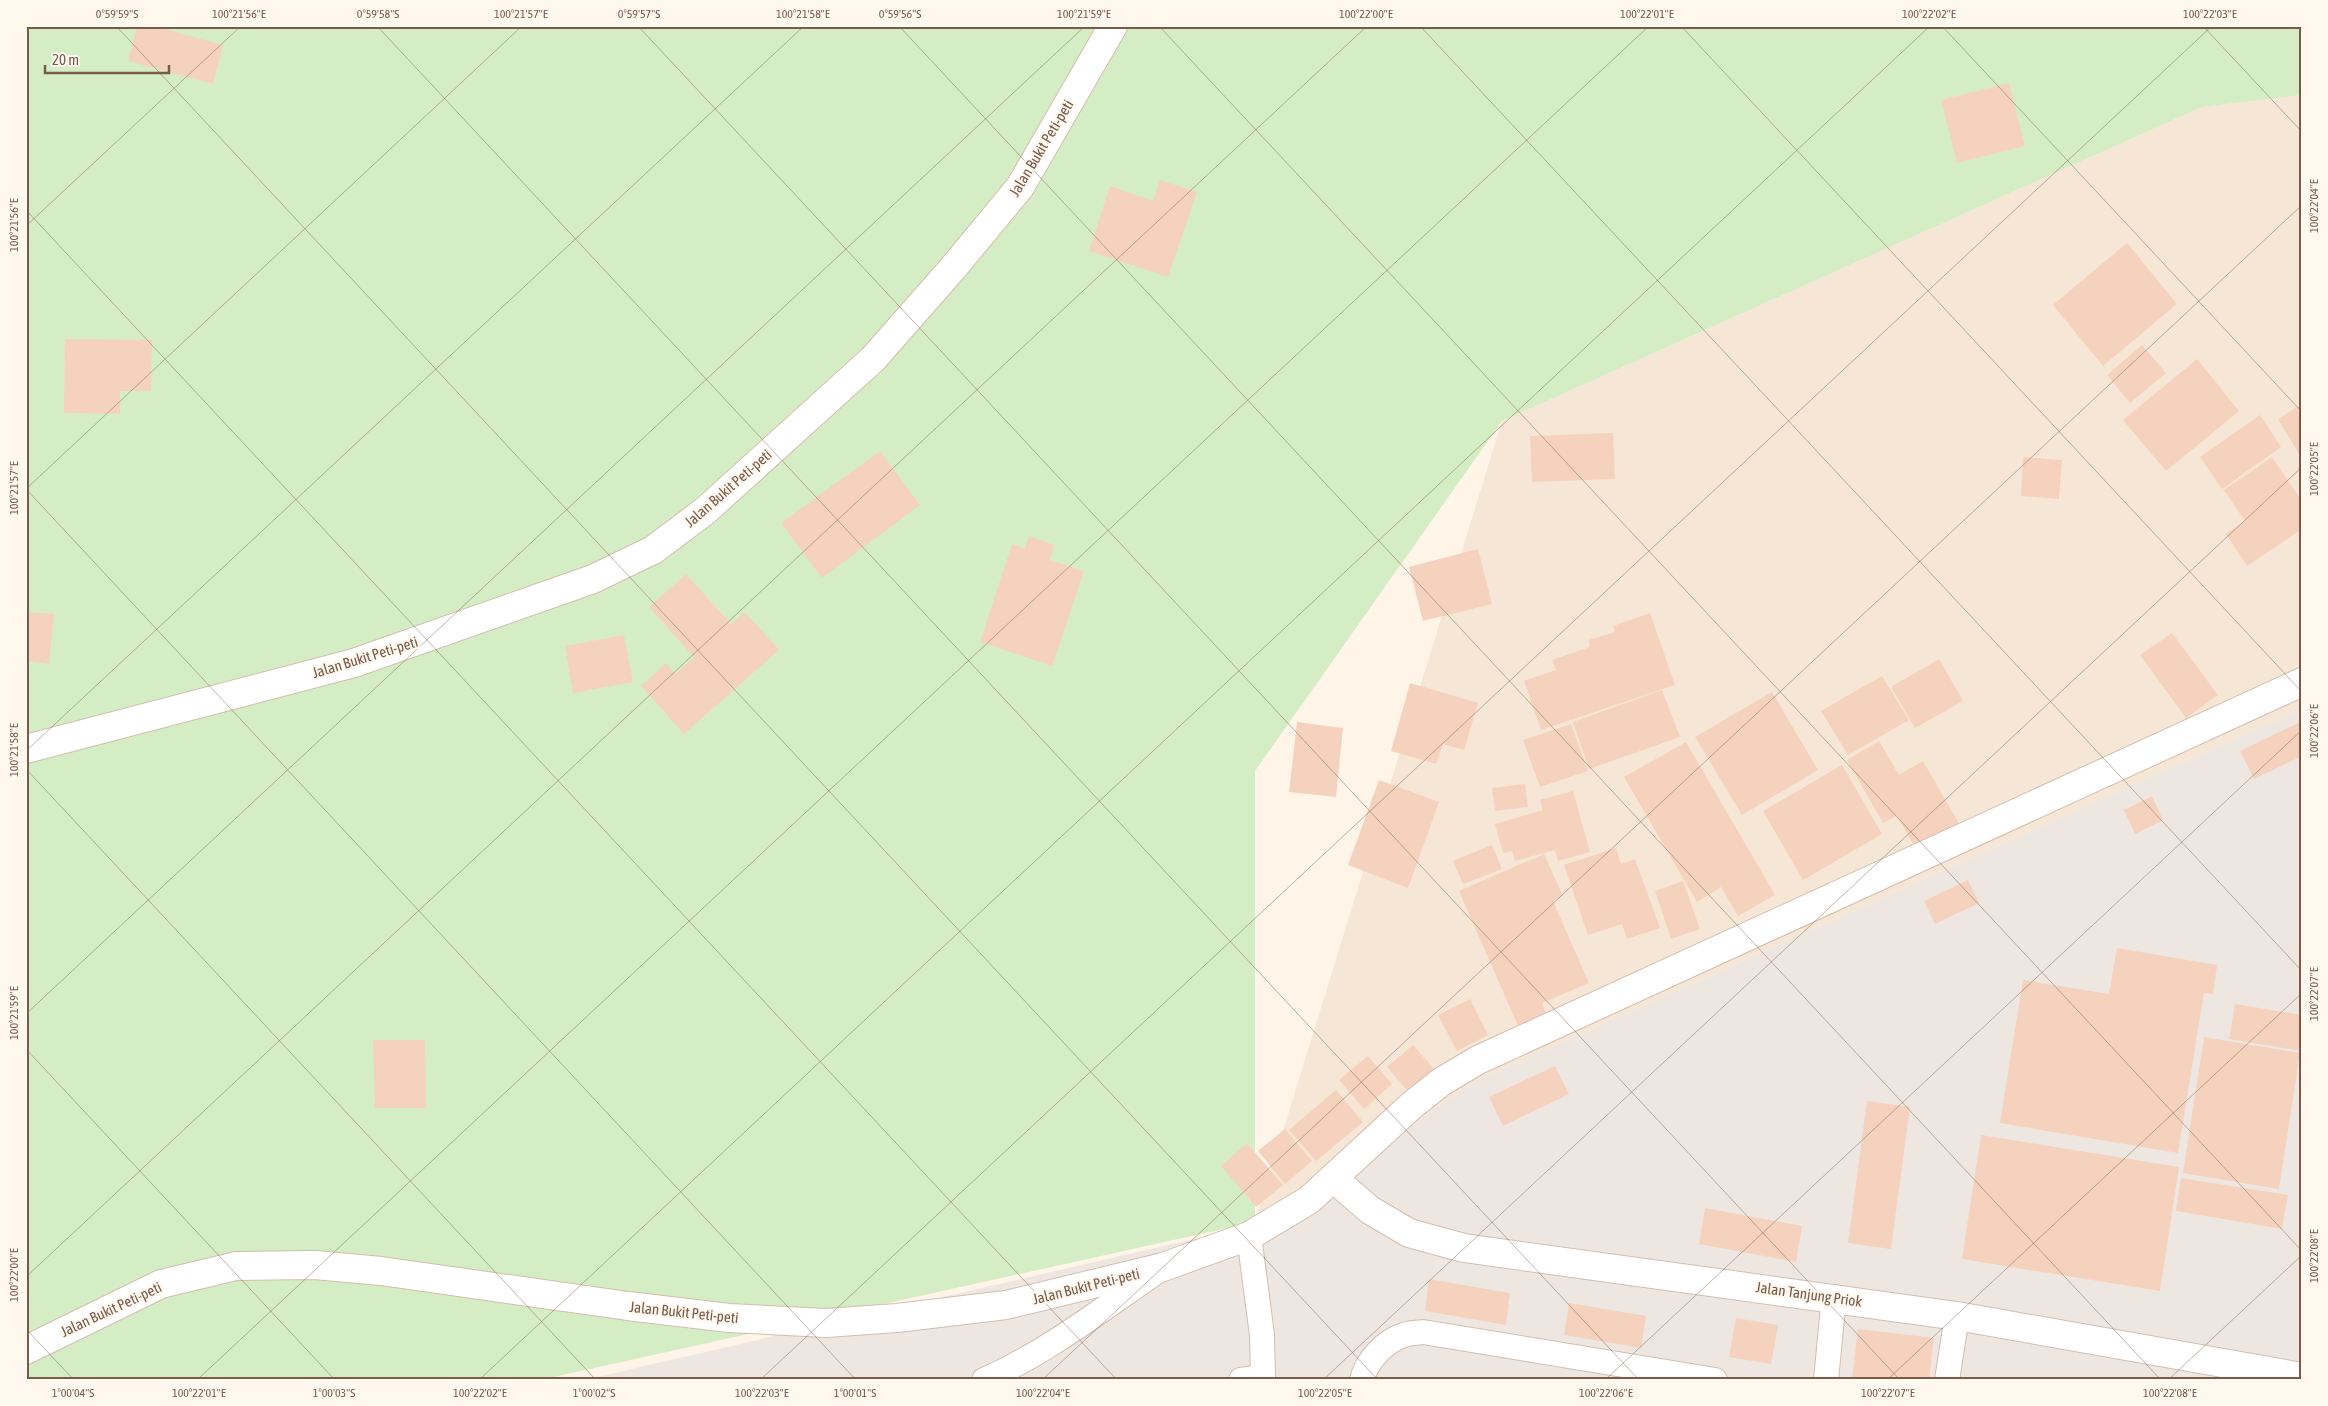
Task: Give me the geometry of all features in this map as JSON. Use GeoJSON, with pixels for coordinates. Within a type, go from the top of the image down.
{"type":"FeatureCollection","features":[{"type":"Feature","properties":{"kind":"street","name":"Jalan Bukit Peti-peti"},"geometry":{"type":"LineString","coordinates":[[26,749],[354,663],[593,580],[653,550],[706,511],[801,422],[873,359],[941,282],[1020,187],[1113,26]]}},
{"type":"Feature","properties":{"kind":"street","name":"Jalan Bukit Peti-peti"},"geometry":{"type":"LineString","coordinates":[[26,1350],[161,1284],[236,1266],[315,1265],[381,1271],[628,1306],[729,1318],[826,1323],[897,1318],[1006,1305],[1163,1267],[1249,1236],[1309,1200],[1411,1106],[1441,1082],[1478,1060],[2302,682]]}},
{"type":"Feature","properties":{"kind":"street","name":"Jalan Tanjung Priok"},"geometry":{"type":"LineString","coordinates":[[1333,1178],[1370,1210],[1410,1233],[1464,1248],[1834,1297],[1957,1316],[2302,1377]]}},
{"type":"Feature","properties":{"kind":"lane"},"geometry":{"type":"LineString","coordinates":[[1249,1236],[1262,1335],[1256,1379]]}},
{"type":"Feature","properties":{"kind":"lane"},"geometry":{"type":"LineString","coordinates":[[984,1380],[1002,1372],[1064,1335],[1163,1267]]}},
{"type":"Feature","properties":{"kind":"lane"},"geometry":{"type":"LineString","coordinates":[[1826,1380],[1834,1297]]}},
{"type":"Feature","properties":{"kind":"lane"},"geometry":{"type":"LineString","coordinates":[[1947,1380],[1957,1316]]}},
{"type":"Feature","properties":{"kind":"lane"},"geometry":{"type":"LineString","coordinates":[[1362,1380],[1364,1370],[1383,1346],[1404,1334],[1423,1332],[1715,1380]]}},
{"type":"Feature","properties":{"kind":"shaded area"},"geometry":{"type":"Polygon","coordinates":[[[2302,95],[2302,709],[1476,1081],[1259,1224],[1255,1222],[1502,421],[2202,107],[2302,95]]]}},
{"type":"Feature","properties":{"kind":"shaded area"},"geometry":{"type":"Polygon","coordinates":[[[2302,709],[2302,1380],[584,1380],[1259,1224],[1476,1081],[2302,709]]]}},
{"type":"Feature","properties":{"kind":"green space"},"geometry":{"type":"Polygon","coordinates":[[[26,26],[2302,26],[2302,95],[2202,107],[1502,421],[1255,771],[1255,1222],[540,1380],[26,1380],[26,26]]]}},
{"type":"Feature","properties":{"kind":"building"},"geometry":{"type":"Polygon","coordinates":[[[137,26],[153,26],[223,45],[213,84],[128,61],[137,26]]]}},
{"type":"Feature","properties":{"kind":"building"},"geometry":{"type":"Polygon","coordinates":[[[2009,83],[2025,146],[1957,163],[1941,100],[2009,83]]]}},
{"type":"Feature","properties":{"kind":"building"},"geometry":{"type":"Polygon","coordinates":[[[1160,180],[1197,192],[1168,277],[1089,251],[1110,186],[1153,201],[1160,180]]]}},
{"type":"Feature","properties":{"kind":"building"},"geometry":{"type":"Polygon","coordinates":[[[2127,243],[2177,304],[2103,366],[2053,305],[2127,243]]]}},
{"type":"Feature","properties":{"kind":"building"},"geometry":{"type":"Polygon","coordinates":[[[65,339],[152,340],[151,391],[120,391],[120,414],[64,413],[65,339]]]}},
{"type":"Feature","properties":{"kind":"building"},"geometry":{"type":"Polygon","coordinates":[[[2142,345],[2166,373],[2130,403],[2107,375],[2142,345]]]}},
{"type":"Feature","properties":{"kind":"building"},"geometry":{"type":"Polygon","coordinates":[[[2197,359],[2239,411],[2166,471],[2123,420],[2197,359]]]}},
{"type":"Feature","properties":{"kind":"building"},"geometry":{"type":"Polygon","coordinates":[[[2302,404],[2302,459],[2278,419],[2302,404]]]}},
{"type":"Feature","properties":{"kind":"building"},"geometry":{"type":"Polygon","coordinates":[[[2260,415],[2281,447],[2222,489],[2200,457],[2260,415]]]}},
{"type":"Feature","properties":{"kind":"building"},"geometry":{"type":"Polygon","coordinates":[[[1613,433],[1615,479],[1532,482],[1530,436],[1613,433]]]}},
{"type":"Feature","properties":{"kind":"building"},"geometry":{"type":"Polygon","coordinates":[[[880,451],[920,505],[822,578],[781,523],[880,451]]]}},
{"type":"Feature","properties":{"kind":"building"},"geometry":{"type":"Polygon","coordinates":[[[2023,457],[2062,460],[2059,499],[2021,496],[2023,457]]]}},
{"type":"Feature","properties":{"kind":"building"},"geometry":{"type":"Polygon","coordinates":[[[2272,457],[2302,501],[2302,529],[2247,566],[2226,534],[2245,521],[2224,490],[2272,457]]]}},
{"type":"Feature","properties":{"kind":"building"},"geometry":{"type":"Polygon","coordinates":[[[2302,465],[2302,475],[2297,468],[2302,465]]]}},
{"type":"Feature","properties":{"kind":"building"},"geometry":{"type":"Polygon","coordinates":[[[1029,536],[1054,545],[1050,560],[1084,571],[1052,666],[980,642],[1012,544],[1025,549],[1029,536]]]}},
{"type":"Feature","properties":{"kind":"building"},"geometry":{"type":"Polygon","coordinates":[[[1478,549],[1492,604],[1423,621],[1409,567],[1478,549]]]}},
{"type":"Feature","properties":{"kind":"building"},"geometry":{"type":"Polygon","coordinates":[[[686,574],[731,624],[745,612],[779,650],[684,734],[641,686],[666,663],[675,674],[694,657],[649,607],[686,574]]]}},
{"type":"Feature","properties":{"kind":"building"},"geometry":{"type":"Polygon","coordinates":[[[26,612],[54,614],[49,664],[26,661],[26,612]]]}},
{"type":"Feature","properties":{"kind":"building"},"geometry":{"type":"Polygon","coordinates":[[[1650,613],[1675,685],[1541,730],[1524,681],[1556,670],[1552,660],[1590,647],[1589,640],[1615,632],[1613,626],[1650,613]]]}},
{"type":"Feature","properties":{"kind":"building"},"geometry":{"type":"Polygon","coordinates":[[[2172,633],[2218,695],[2186,718],[2140,655],[2172,633]]]}},
{"type":"Feature","properties":{"kind":"building"},"geometry":{"type":"Polygon","coordinates":[[[624,635],[633,682],[573,693],[565,646],[624,635]]]}},
{"type":"Feature","properties":{"kind":"building"},"geometry":{"type":"Polygon","coordinates":[[[1939,659],[1963,701],[1915,728],[1891,687],[1939,659]]]}},
{"type":"Feature","properties":{"kind":"building"},"geometry":{"type":"Polygon","coordinates":[[[1882,676],[1909,720],[1848,755],[1821,711],[1882,676]]]}},
{"type":"Feature","properties":{"kind":"building"},"geometry":{"type":"Polygon","coordinates":[[[1410,683],[1478,703],[1464,750],[1443,744],[1436,764],[1391,751],[1410,683]]]}},
{"type":"Feature","properties":{"kind":"building"},"geometry":{"type":"Polygon","coordinates":[[[1662,690],[1680,737],[1589,769],[1573,722],[1662,690]]]}},
{"type":"Feature","properties":{"kind":"building"},"geometry":{"type":"Polygon","coordinates":[[[1772,692],[1818,770],[1742,815],[1695,737],[1772,692]]]}},
{"type":"Feature","properties":{"kind":"building"},"geometry":{"type":"Polygon","coordinates":[[[2302,721],[2302,756],[2254,779],[2240,751],[2302,721]]]}},
{"type":"Feature","properties":{"kind":"building"},"geometry":{"type":"Polygon","coordinates":[[[1297,722],[1343,728],[1336,797],[1289,792],[1297,722]]]}},
{"type":"Feature","properties":{"kind":"building"},"geometry":{"type":"Polygon","coordinates":[[[1571,724],[1588,771],[1540,787],[1523,740],[1571,724]]]}},
{"type":"Feature","properties":{"kind":"building"},"geometry":{"type":"Polygon","coordinates":[[[1879,741],[1899,775],[1923,761],[1961,827],[1918,852],[1897,816],[1883,823],[1847,760],[1879,741]]]}},
{"type":"Feature","properties":{"kind":"building"},"geometry":{"type":"Polygon","coordinates":[[[1686,742],[1775,895],[1738,916],[1721,887],[1697,902],[1624,777],[1686,742]]]}},
{"type":"Feature","properties":{"kind":"building"},"geometry":{"type":"Polygon","coordinates":[[[1842,765],[1882,834],[1803,880],[1763,811],[1842,765]]]}},
{"type":"Feature","properties":{"kind":"building"},"geometry":{"type":"Polygon","coordinates":[[[1379,780],[1439,802],[1408,888],[1348,865],[1379,780]]]}},
{"type":"Feature","properties":{"kind":"building"},"geometry":{"type":"Polygon","coordinates":[[[1525,784],[1528,807],[1495,811],[1492,788],[1525,784]]]}},
{"type":"Feature","properties":{"kind":"building"},"geometry":{"type":"Polygon","coordinates":[[[1573,791],[1590,852],[1558,861],[1555,850],[1515,861],[1512,851],[1503,853],[1495,824],[1543,810],[1540,800],[1573,791]]]}},
{"type":"Feature","properties":{"kind":"building"},"geometry":{"type":"Polygon","coordinates":[[[2152,796],[2163,820],[2135,834],[2124,810],[2152,796]]]}},
{"type":"Feature","properties":{"kind":"building"},"geometry":{"type":"Polygon","coordinates":[[[1492,845],[1502,869],[1463,884],[1453,861],[1492,845]]]}},
{"type":"Feature","properties":{"kind":"building"},"geometry":{"type":"Polygon","coordinates":[[[1616,848],[1621,864],[1635,859],[1660,928],[1627,939],[1622,924],[1588,935],[1564,865],[1616,848]]]}},
{"type":"Feature","properties":{"kind":"building"},"geometry":{"type":"Polygon","coordinates":[[[1544,854],[1563,896],[1553,901],[1589,983],[1542,1003],[1547,1016],[1519,1028],[1459,891],[1544,854]]]}},
{"type":"Feature","properties":{"kind":"building"},"geometry":{"type":"Polygon","coordinates":[[[1968,880],[1979,903],[1935,924],[1924,901],[1968,880]]]}},
{"type":"Feature","properties":{"kind":"building"},"geometry":{"type":"Polygon","coordinates":[[[1683,881],[1700,929],[1671,939],[1655,891],[1683,881]]]}},
{"type":"Feature","properties":{"kind":"building"},"geometry":{"type":"Polygon","coordinates":[[[2117,948],[2217,965],[2213,994],[2204,993],[2178,1153],[2000,1123],[2023,980],[2109,994],[2117,948]]]}},
{"type":"Feature","properties":{"kind":"building"},"geometry":{"type":"Polygon","coordinates":[[[1470,999],[1488,1035],[1457,1051],[1438,1015],[1470,999]]]}},
{"type":"Feature","properties":{"kind":"building"},"geometry":{"type":"Polygon","coordinates":[[[2235,1004],[2302,1015],[2302,1051],[2229,1039],[2235,1004]]]}},
{"type":"Feature","properties":{"kind":"building"},"geometry":{"type":"Polygon","coordinates":[[[2204,1037],[2300,1053],[2279,1189],[2183,1173],[2204,1037]]]}},
{"type":"Feature","properties":{"kind":"building"},"geometry":{"type":"Polygon","coordinates":[[[373,1040],[425,1040],[426,1108],[375,1108],[373,1040]]]}},
{"type":"Feature","properties":{"kind":"building"},"geometry":{"type":"Polygon","coordinates":[[[1413,1045],[1434,1069],[1408,1091],[1387,1067],[1413,1045]]]}},
{"type":"Feature","properties":{"kind":"building"},"geometry":{"type":"Polygon","coordinates":[[[1368,1056],[1392,1084],[1364,1109],[1339,1080],[1368,1056]]]}},
{"type":"Feature","properties":{"kind":"building"},"geometry":{"type":"Polygon","coordinates":[[[1555,1066],[1569,1094],[1503,1126],[1489,1097],[1555,1066]]]}},
{"type":"Feature","properties":{"kind":"building"},"geometry":{"type":"Polygon","coordinates":[[[1336,1090],[1363,1122],[1316,1161],[1289,1130],[1336,1090]]]}},
{"type":"Feature","properties":{"kind":"building"},"geometry":{"type":"Polygon","coordinates":[[[1867,1101],[1910,1107],[1891,1249],[1848,1243],[1867,1101]]]}},
{"type":"Feature","properties":{"kind":"building"},"geometry":{"type":"Polygon","coordinates":[[[1285,1129],[1312,1161],[1285,1184],[1258,1151],[1285,1129]]]}},
{"type":"Feature","properties":{"kind":"building"},"geometry":{"type":"Polygon","coordinates":[[[1981,1135],[2179,1167],[2160,1291],[1962,1259],[1981,1135]]]}},
{"type":"Feature","properties":{"kind":"building"},"geometry":{"type":"Polygon","coordinates":[[[1247,1143],[1283,1185],[1256,1207],[1221,1166],[1247,1143]]]}},
{"type":"Feature","properties":{"kind":"building"},"geometry":{"type":"Polygon","coordinates":[[[2181,1178],[2288,1195],[2282,1229],[2176,1211],[2181,1178]]]}},
{"type":"Feature","properties":{"kind":"building"},"geometry":{"type":"Polygon","coordinates":[[[1705,1208],[1802,1226],[1796,1262],[1699,1244],[1705,1208]]]}},
{"type":"Feature","properties":{"kind":"building"},"geometry":{"type":"Polygon","coordinates":[[[1429,1279],[1510,1293],[1506,1325],[1425,1311],[1429,1279]]]}},
{"type":"Feature","properties":{"kind":"building"},"geometry":{"type":"Polygon","coordinates":[[[1569,1303],[1646,1316],[1641,1348],[1564,1335],[1569,1303]]]}},
{"type":"Feature","properties":{"kind":"building"},"geometry":{"type":"Polygon","coordinates":[[[1736,1318],[1778,1325],[1771,1364],[1729,1357],[1736,1318]]]}},
{"type":"Feature","properties":{"kind":"building"},"geometry":{"type":"Polygon","coordinates":[[[1858,1329],[1934,1338],[1929,1380],[1852,1380],[1858,1329]]]}}]}
